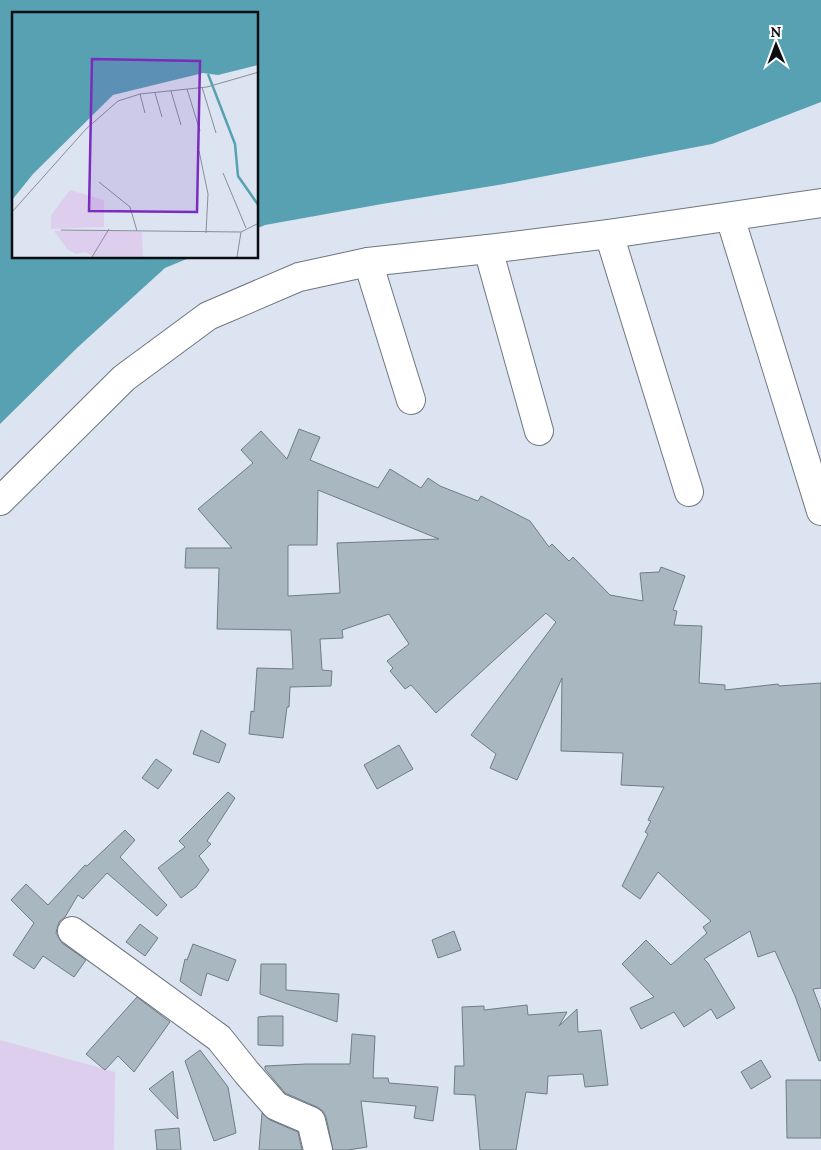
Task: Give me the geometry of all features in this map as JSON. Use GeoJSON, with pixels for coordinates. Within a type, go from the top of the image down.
{"type":"FeatureCollection","features":[{"type":"Feature","properties":{"kind":"street"},"geometry":{"type":"LineString","coordinates":[[0,501],[124,378],[208,316],[299,277],[368,262],[609,234],[821,203]]}},
{"type":"Feature","properties":{"kind":"street"},"geometry":{"type":"LineString","coordinates":[[730,217],[821,510]]}},
{"type":"Feature","properties":{"kind":"street"},"geometry":{"type":"LineString","coordinates":[[609,234],[689,492]]}},
{"type":"Feature","properties":{"kind":"street"},"geometry":{"type":"LineString","coordinates":[[488,249],[539,431]]}},
{"type":"Feature","properties":{"kind":"street"},"geometry":{"type":"LineString","coordinates":[[368,262],[411,400]]}},
{"type":"Feature","properties":{"kind":"street"},"geometry":{"type":"LineString","coordinates":[[72,930],[219,1038],[247,1074],[276,1106],[311,1121],[318,1150]]}},
{"type":"Feature","properties":{"kind":"shaded area"},"geometry":{"type":"Polygon","coordinates":[[[0,1040],[115,1072],[114,1150],[0,1150],[0,1040]]]}},
{"type":"Feature","properties":{"kind":"water"},"geometry":{"type":"Polygon","coordinates":[[[0,0],[821,0],[821,102],[712,144],[504,184],[382,204],[259,228],[259,12],[12,12],[12,259],[187,259],[165,268],[78,347],[0,424],[0,0]]]}},
{"type":"Feature","properties":{"kind":"building"},"geometry":{"type":"Polygon","coordinates":[[[299,429],[320,437],[310,460],[378,488],[390,469],[421,488],[428,478],[440,486],[478,501],[481,496],[530,521],[549,547],[552,544],[569,561],[573,557],[610,595],[643,601],[640,573],[659,572],[661,567],[685,576],[673,610],[677,611],[674,625],[702,626],[699,683],[725,685],[725,690],[778,684],[779,686],[821,683],[821,988],[813,989],[821,1010],[821,1060],[819,1061],[795,996],[775,951],[758,957],[750,931],[704,959],[735,1008],[717,1019],[711,1009],[684,1027],[674,1012],[641,1029],[630,1008],[654,997],[622,964],[646,940],[671,965],[707,933],[703,927],[711,921],[658,872],[640,899],[622,886],[648,834],[645,832],[651,821],[648,820],[664,787],[621,785],[623,753],[561,751],[562,678],[517,780],[490,768],[496,754],[471,735],[556,622],[546,613],[436,713],[411,685],[405,689],[390,671],[393,668],[387,661],[409,644],[389,614],[342,630],[343,638],[320,639],[322,670],[332,671],[331,686],[290,687],[289,707],[287,707],[283,738],[249,734],[251,711],[254,712],[257,668],[293,669],[291,630],[217,629],[219,568],[185,568],[186,548],[232,548],[198,509],[253,463],[241,450],[261,431],[287,459],[299,429]],[[318,490],[317,545],[288,546],[288,596],[340,593],[337,543],[439,539],[318,490]]]}},
{"type":"Feature","properties":{"kind":"building"},"geometry":{"type":"Polygon","coordinates":[[[201,730],[226,744],[219,763],[193,754],[201,730]]]}},
{"type":"Feature","properties":{"kind":"building"},"geometry":{"type":"Polygon","coordinates":[[[399,745],[413,769],[377,789],[364,765],[399,745]]]}},
{"type":"Feature","properties":{"kind":"building"},"geometry":{"type":"Polygon","coordinates":[[[156,759],[172,770],[158,789],[142,778],[156,759]]]}},
{"type":"Feature","properties":{"kind":"building"},"geometry":{"type":"Polygon","coordinates":[[[228,792],[235,798],[207,841],[211,844],[199,856],[209,870],[196,887],[181,898],[158,868],[185,847],[179,841],[228,792]]]}},
{"type":"Feature","properties":{"kind":"building"},"geometry":{"type":"Polygon","coordinates":[[[125,830],[135,840],[120,857],[167,905],[157,916],[107,873],[83,899],[78,895],[65,917],[59,922],[56,933],[62,943],[86,960],[74,977],[43,956],[34,969],[13,955],[34,923],[11,900],[26,884],[48,905],[85,865],[87,866],[125,830]]]}},
{"type":"Feature","properties":{"kind":"building"},"geometry":{"type":"Polygon","coordinates":[[[140,924],[158,938],[145,956],[126,942],[140,924]]]}},
{"type":"Feature","properties":{"kind":"building"},"geometry":{"type":"Polygon","coordinates":[[[454,931],[461,950],[438,958],[432,940],[454,931]]]}},
{"type":"Feature","properties":{"kind":"building"},"geometry":{"type":"Polygon","coordinates":[[[193,944],[236,960],[228,981],[207,973],[201,996],[180,981],[185,959],[187,960],[193,944]]]}},
{"type":"Feature","properties":{"kind":"building"},"geometry":{"type":"Polygon","coordinates":[[[261,964],[286,964],[286,990],[339,994],[337,1022],[260,994],[261,964]]]}},
{"type":"Feature","properties":{"kind":"building"},"geometry":{"type":"Polygon","coordinates":[[[137,997],[170,1022],[134,1072],[118,1056],[105,1070],[86,1054],[137,997]]]}},
{"type":"Feature","properties":{"kind":"building"},"geometry":{"type":"Polygon","coordinates":[[[527,1005],[528,1015],[567,1012],[559,1026],[577,1009],[578,1032],[601,1030],[608,1085],[585,1087],[583,1074],[548,1076],[547,1094],[526,1092],[516,1150],[480,1150],[475,1095],[454,1094],[455,1066],[464,1066],[462,1007],[484,1006],[484,1010],[527,1005]]]}},
{"type":"Feature","properties":{"kind":"building"},"geometry":{"type":"Polygon","coordinates":[[[283,1016],[283,1046],[258,1045],[258,1017],[283,1016]]]}},
{"type":"Feature","properties":{"kind":"building"},"geometry":{"type":"Polygon","coordinates":[[[352,1034],[375,1036],[373,1078],[388,1078],[389,1083],[438,1087],[433,1121],[414,1118],[416,1106],[361,1101],[367,1147],[333,1150],[323,1111],[285,1093],[265,1069],[265,1066],[350,1064],[352,1034]]]}},
{"type":"Feature","properties":{"kind":"building"},"geometry":{"type":"Polygon","coordinates":[[[200,1050],[228,1087],[236,1133],[214,1141],[185,1061],[200,1050]]]}},
{"type":"Feature","properties":{"kind":"building"},"geometry":{"type":"Polygon","coordinates":[[[761,1060],[771,1077],[751,1089],[741,1072],[761,1060]]]}},
{"type":"Feature","properties":{"kind":"building"},"geometry":{"type":"Polygon","coordinates":[[[173,1071],[178,1119],[149,1089],[173,1071]]]}},
{"type":"Feature","properties":{"kind":"building"},"geometry":{"type":"Polygon","coordinates":[[[786,1080],[821,1080],[821,1138],[787,1138],[786,1080]]]}},
{"type":"Feature","properties":{"kind":"building"},"geometry":{"type":"Polygon","coordinates":[[[262,1113],[270,1120],[298,1132],[302,1150],[259,1150],[262,1113]]]}},
{"type":"Feature","properties":{"kind":"building"},"geometry":{"type":"Polygon","coordinates":[[[179,1128],[181,1150],[157,1150],[155,1130],[179,1128]]]}}]}
